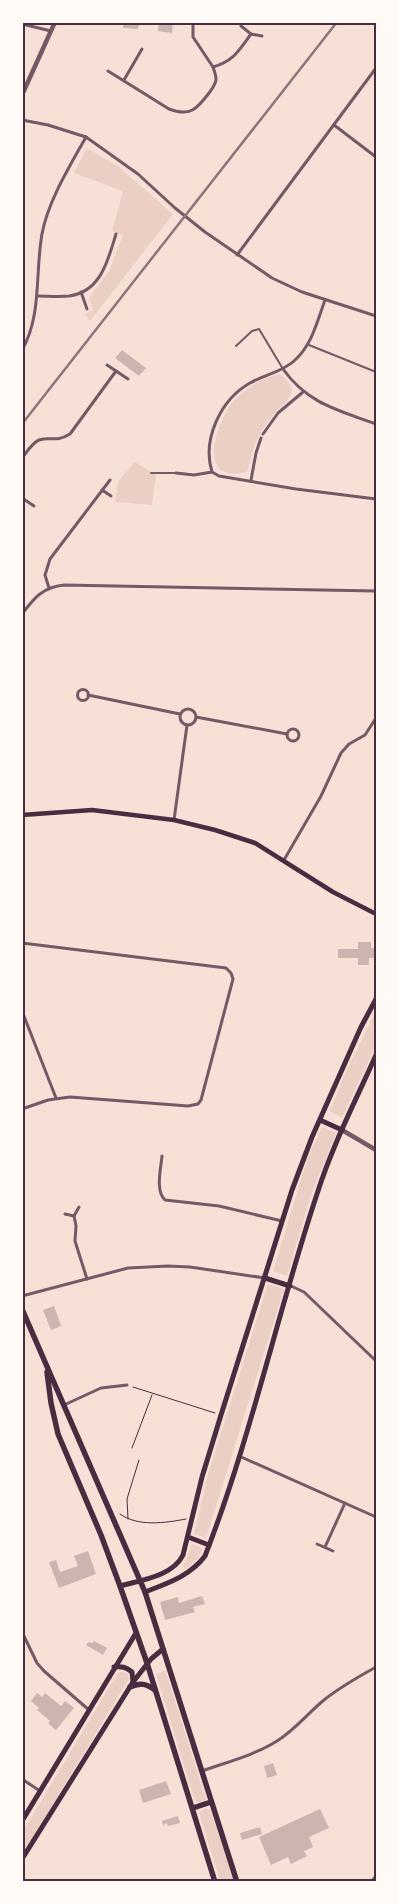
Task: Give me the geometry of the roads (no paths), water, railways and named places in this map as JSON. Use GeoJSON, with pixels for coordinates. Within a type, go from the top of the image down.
{"type":"FeatureCollection","features":[{"type":"Feature","properties":{"kind":"highway"},"geometry":{"type":"LineString","coordinates":[[22,1309],[145,1592],[210,1802],[237,1882]]}},
{"type":"Feature","properties":{"kind":"highway"},"geometry":{"type":"LineString","coordinates":[[47,1366],[52,1411],[58,1434],[100,1534],[147,1663],[215,1882]]}},
{"type":"Feature","properties":{"kind":"highway"},"geometry":{"type":"LineString","coordinates":[[52,1411],[64,1405]]}},
{"type":"Feature","properties":{"kind":"highway"},"geometry":{"type":"LineString","coordinates":[[132,1684],[149,1686],[155,1690]]}},
{"type":"Feature","properties":{"kind":"highway"},"geometry":{"type":"LineString","coordinates":[[192,1808],[210,1802]]}},
{"type":"Feature","properties":{"kind":"main road"},"geometry":{"type":"LineString","coordinates":[[22,815],[92,810],[174,820],[215,830],[255,843],[333,892],[376,914]]}},
{"type":"Feature","properties":{"kind":"main road"},"geometry":{"type":"LineString","coordinates":[[120,1586],[166,1572],[180,1562],[220,1415],[303,1160],[361,1028],[376,999]]}},
{"type":"Feature","properties":{"kind":"main road"},"geometry":{"type":"LineString","coordinates":[[145,1592],[185,1576],[205,1556],[238,1456],[317,1193],[342,1130],[376,1055]]}},
{"type":"Feature","properties":{"kind":"main road"},"geometry":{"type":"LineString","coordinates":[[320,1120],[342,1130]]}},
{"type":"Feature","properties":{"kind":"main road"},"geometry":{"type":"LineString","coordinates":[[266,1278],[290,1286]]}},
{"type":"Feature","properties":{"kind":"main road"},"geometry":{"type":"LineString","coordinates":[[188,1537],[209,1545]]}},
{"type":"Feature","properties":{"kind":"main road"},"geometry":{"type":"LineString","coordinates":[[22,1821],[136,1633]]}},
{"type":"Feature","properties":{"kind":"main road"},"geometry":{"type":"LineString","coordinates":[[22,1859],[132,1684],[147,1663],[163,1649]]}},
{"type":"Feature","properties":{"kind":"main road"},"geometry":{"type":"LineString","coordinates":[[114,1667],[121,1666],[132,1672],[132,1684]]}},
{"type":"Feature","properties":{"kind":"street"},"geometry":{"type":"LineString","coordinates":[[22,95],[55,22]]}},
{"type":"Feature","properties":{"kind":"street"},"geometry":{"type":"LineString","coordinates":[[108,71],[169,109],[179,113],[196,110],[213,87],[216,78],[213,67],[193,37],[193,22]]}},
{"type":"Feature","properties":{"kind":"street"},"geometry":{"type":"LineString","coordinates":[[22,24],[51,31]]}},
{"type":"Feature","properties":{"kind":"street"},"geometry":{"type":"LineString","coordinates":[[241,26],[251,34],[262,36]]}},
{"type":"Feature","properties":{"kind":"street"},"geometry":{"type":"LineString","coordinates":[[213,67],[226,63],[238,52],[251,34]]}},
{"type":"Feature","properties":{"kind":"street"},"geometry":{"type":"LineString","coordinates":[[124,80],[142,49]]}},
{"type":"Feature","properties":{"kind":"street"},"geometry":{"type":"LineString","coordinates":[[237,255],[376,68]]}},
{"type":"Feature","properties":{"kind":"street"},"geometry":{"type":"LineString","coordinates":[[22,120],[86,136],[138,174],[192,222],[272,278],[302,292],[376,316]]}},
{"type":"Feature","properties":{"kind":"street"},"geometry":{"type":"LineString","coordinates":[[334,125],[376,157]]}},
{"type":"Feature","properties":{"kind":"street"},"geometry":{"type":"LineString","coordinates":[[22,350],[29,340],[37,296],[42,235],[46,220],[66,174],[86,136]]}},
{"type":"Feature","properties":{"kind":"street"},"geometry":{"type":"LineString","coordinates":[[37,296],[71,296],[94,284],[103,274],[116,234]]}},
{"type":"Feature","properties":{"kind":"street"},"geometry":{"type":"LineString","coordinates":[[81,292],[86,309]]}},
{"type":"Feature","properties":{"kind":"street"},"geometry":{"type":"LineString","coordinates":[[212,472],[210,450],[217,417],[227,403],[247,384],[283,369],[309,346],[325,300]]}},
{"type":"Feature","properties":{"kind":"street"},"geometry":{"type":"LineString","coordinates":[[107,365],[128,379]]}},
{"type":"Feature","properties":{"kind":"street"},"geometry":{"type":"LineString","coordinates":[[283,369],[292,382],[313,399],[376,424]]}},
{"type":"Feature","properties":{"kind":"street"},"geometry":{"type":"LineString","coordinates":[[22,458],[40,440],[60,440],[70,434],[116,371]]}},
{"type":"Feature","properties":{"kind":"street"},"geometry":{"type":"LineString","coordinates":[[251,480],[256,453],[262,436],[278,412],[303,392]]}},
{"type":"Feature","properties":{"kind":"street"},"geometry":{"type":"LineString","coordinates":[[176,473],[194,475],[212,472],[219,476],[296,489],[376,499]]}},
{"type":"Feature","properties":{"kind":"street"},"geometry":{"type":"LineString","coordinates":[[49,588],[45,575],[50,559],[110,480]]}},
{"type":"Feature","properties":{"kind":"street"},"geometry":{"type":"LineString","coordinates":[[102,490],[110,496]]}},
{"type":"Feature","properties":{"kind":"street"},"geometry":{"type":"LineString","coordinates":[[22,498],[34,506]]}},
{"type":"Feature","properties":{"kind":"street"},"geometry":{"type":"LineString","coordinates":[[22,614],[33,598],[49,588],[64,585],[376,591]]}},
{"type":"Feature","properties":{"kind":"street"},"geometry":{"type":"LineString","coordinates":[[88,695],[180,714]]}},
{"type":"Feature","properties":{"kind":"street"},"geometry":{"type":"LineString","coordinates":[[180,714],[183,710],[189,708],[194,711],[196,716]]}},
{"type":"Feature","properties":{"kind":"street"},"geometry":{"type":"LineString","coordinates":[[180,714],[181,721],[187,725]]}},
{"type":"Feature","properties":{"kind":"street"},"geometry":{"type":"LineString","coordinates":[[187,725],[192,724],[196,716]]}},
{"type":"Feature","properties":{"kind":"street"},"geometry":{"type":"LineString","coordinates":[[196,716],[287,734]]}},
{"type":"Feature","properties":{"kind":"street"},"geometry":{"type":"LineString","coordinates":[[284,860],[321,796],[341,753],[349,744],[365,735],[376,718]]}},
{"type":"Feature","properties":{"kind":"street"},"geometry":{"type":"LineString","coordinates":[[174,820],[187,725]]}},
{"type":"Feature","properties":{"kind":"street"},"geometry":{"type":"LineString","coordinates":[[22,943],[226,968],[231,973],[232,979],[201,1100],[198,1104],[188,1106],[70,1097],[56,1098],[22,1109]]}},
{"type":"Feature","properties":{"kind":"street"},"geometry":{"type":"LineString","coordinates":[[22,1011],[56,1098]]}},
{"type":"Feature","properties":{"kind":"street"},"geometry":{"type":"LineString","coordinates":[[342,1130],[376,1150]]}},
{"type":"Feature","properties":{"kind":"street"},"geometry":{"type":"LineString","coordinates":[[162,1156],[160,1191],[161,1197],[164,1200],[220,1206],[282,1221]]}},
{"type":"Feature","properties":{"kind":"street"},"geometry":{"type":"LineString","coordinates":[[79,1207],[74,1216],[76,1226],[75,1240],[87,1279]]}},
{"type":"Feature","properties":{"kind":"street"},"geometry":{"type":"LineString","coordinates":[[65,1214],[74,1216]]}},
{"type":"Feature","properties":{"kind":"street"},"geometry":{"type":"LineString","coordinates":[[22,1296],[128,1268],[190,1267],[266,1278]]}},
{"type":"Feature","properties":{"kind":"street"},"geometry":{"type":"LineString","coordinates":[[290,1286],[304,1292],[376,1361]]}},
{"type":"Feature","properties":{"kind":"street"},"geometry":{"type":"LineString","coordinates":[[64,1405],[101,1388],[128,1386]]}},
{"type":"Feature","properties":{"kind":"street"},"geometry":{"type":"LineString","coordinates":[[238,1456],[376,1517]]}},
{"type":"Feature","properties":{"kind":"street"},"geometry":{"type":"LineString","coordinates":[[325,1547],[345,1503]]}},
{"type":"Feature","properties":{"kind":"street"},"geometry":{"type":"LineString","coordinates":[[317,1544],[333,1551]]}},
{"type":"Feature","properties":{"kind":"street"},"geometry":{"type":"LineString","coordinates":[[22,1632],[37,1662],[44,1671],[89,1710]]}},
{"type":"Feature","properties":{"kind":"street"},"geometry":{"type":"LineString","coordinates":[[201,1772],[266,1747],[278,1740],[293,1730],[324,1700],[376,1667]]}},
{"type":"Feature","properties":{"kind":"street"},"geometry":{"type":"LineString","coordinates":[[22,1779],[40,1791]]}},
{"type":"Feature","properties":{"kind":"street"},"geometry":{"type":"LineString","coordinates":[[371,1882],[376,1876]]}},
{"type":"Feature","properties":{"kind":"lane"},"geometry":{"type":"LineString","coordinates":[[236,346],[252,331],[259,329],[283,369]]}},
{"type":"Feature","properties":{"kind":"lane"},"geometry":{"type":"LineString","coordinates":[[309,346],[376,372]]}},
{"type":"Feature","properties":{"kind":"lane"},"geometry":{"type":"LineString","coordinates":[[151,473],[176,473]]}},
{"type":"Feature","properties":{"kind":"railway"},"geometry":{"type":"LineString","coordinates":[[22,424],[337,22]]}}]}
